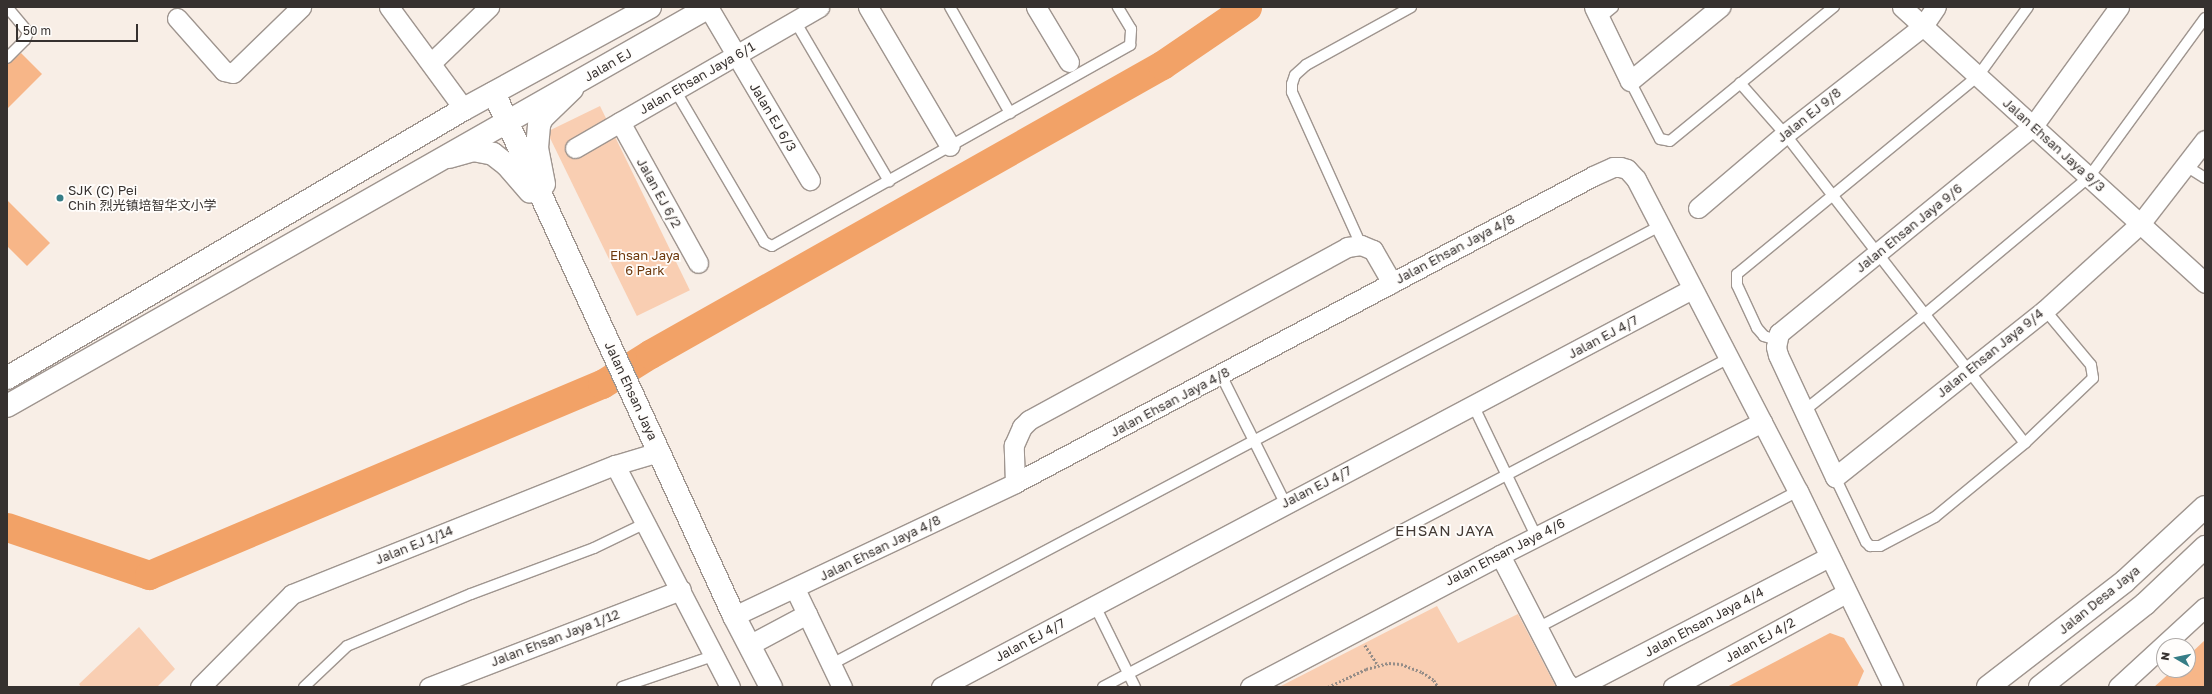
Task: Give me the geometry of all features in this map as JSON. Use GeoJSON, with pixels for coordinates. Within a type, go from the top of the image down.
{"type":"FeatureCollection","features":[{"type":"Feature","properties":{"kind":"main road"},"geometry":{"type":"LineString","coordinates":[[7,378],[464,109],[650,7]]}},
{"type":"Feature","properties":{"kind":"main road","name":"Jalan EJ"},"geometry":{"type":"LineString","coordinates":[[432,162],[507,120],[577,84],[708,7]]}},
{"type":"Feature","properties":{"kind":"main road"},"geometry":{"type":"LineString","coordinates":[[548,215],[537,148],[537,131],[542,118],[577,84]]}},
{"type":"Feature","properties":{"kind":"main road","name":"Jalan Ehsan Jaya"},"geometry":{"type":"LineString","coordinates":[[494,93],[548,215],[734,616],[771,687]]}},
{"type":"Feature","properties":{"kind":"main road"},"geometry":{"type":"LineString","coordinates":[[7,406],[432,162],[473,150],[493,154],[508,164],[548,215]]}},
{"type":"Feature","properties":{"kind":"main road","name":"Jalan Desa Jaya"},"geometry":{"type":"LineString","coordinates":[[1988,687],[2125,581],[2205,507]]}},
{"type":"Feature","properties":{"kind":"main road"},"geometry":{"type":"LineString","coordinates":[[2040,687],[2145,604],[2205,547]]}},
{"type":"Feature","properties":{"kind":"street"},"geometry":{"type":"LineString","coordinates":[[177,18],[224,71],[233,73],[301,7]]}},
{"type":"Feature","properties":{"kind":"street"},"geometry":{"type":"LineString","coordinates":[[389,7],[464,109]]}},
{"type":"Feature","properties":{"kind":"street"},"geometry":{"type":"LineString","coordinates":[[431,63],[489,7]]}},
{"type":"Feature","properties":{"kind":"street","name":"Jalan EJ 6/3"},"geometry":{"type":"LineString","coordinates":[[708,7],[810,180]]}},
{"type":"Feature","properties":{"kind":"street","name":"Jalan Ehsan Jaya 6/1"},"geometry":{"type":"LineString","coordinates":[[575,148],[819,7]]}},
{"type":"Feature","properties":{"kind":"street"},"geometry":{"type":"LineString","coordinates":[[868,7],[950,146]]}},
{"type":"Feature","properties":{"kind":"street"},"geometry":{"type":"LineString","coordinates":[[1036,7],[1068,62]]}},
{"type":"Feature","properties":{"kind":"street"},"geometry":{"type":"LineString","coordinates":[[1602,11],[1630,81],[1720,7]]}},
{"type":"Feature","properties":{"kind":"street","name":"Jalan Ehsan Jaya 9/3"},"geometry":{"type":"LineString","coordinates":[[1902,7],[2205,283]]}},
{"type":"Feature","properties":{"kind":"street","name":"Jalan EJ 9/8"},"geometry":{"type":"LineString","coordinates":[[1698,208],[1785,134],[1923,26],[1936,7]]}},
{"type":"Feature","properties":{"kind":"street","name":"Jalan Ehsan Jaya 9/6"},"geometry":{"type":"LineString","coordinates":[[1780,334],[1878,255],[2033,126],[2119,7]]}},
{"type":"Feature","properties":{"kind":"street","name":"Jalan EJ 6/2"},"geometry":{"type":"LineString","coordinates":[[620,122],[698,263]]}},
{"type":"Feature","properties":{"kind":"street","name":"Jalan Ehsan Jaya 9/4"},"geometry":{"type":"LineString","coordinates":[[1836,477],[2045,310],[2140,224],[2205,140]]}},
{"type":"Feature","properties":{"kind":"street","name":"Jalan Ehsan Jaya 4/8"},"geometry":{"type":"LineString","coordinates":[[734,616],[795,589],[1015,484],[1598,173],[1613,167],[1627,170],[1632,174],[1798,491],[1846,593],[1893,687]]}},
{"type":"Feature","properties":{"kind":"street"},"geometry":{"type":"LineString","coordinates":[[1015,484],[1014,445],[1022,427],[1029,420],[1347,247],[1360,245],[1367,246],[1377,256],[1392,283]]}},
{"type":"Feature","properties":{"kind":"street","name":"Jalan EJ 4/7"},"geometry":{"type":"LineString","coordinates":[[941,687],[1095,606],[1285,503],[1474,407],[1692,289]]}},
{"type":"Feature","properties":{"kind":"street"},"geometry":{"type":"LineString","coordinates":[[1780,334],[1778,354],[1836,477]]}},
{"type":"Feature","properties":{"kind":"street","name":"Jalan Ehsan Jaya 4/6"},"geometry":{"type":"LineString","coordinates":[[1250,687],[1500,554],[1762,422]]}},
{"type":"Feature","properties":{"kind":"street","name":"Jalan EJ 1/14"},"geometry":{"type":"LineString","coordinates":[[200,687],[292,594],[615,465],[659,452]]}},
{"type":"Feature","properties":{"kind":"street"},"geometry":{"type":"LineString","coordinates":[[615,465],[730,687]]}},
{"type":"Feature","properties":{"kind":"street"},"geometry":{"type":"LineString","coordinates":[[1500,554],[1539,627],[1565,681],[1572,687]]}},
{"type":"Feature","properties":{"kind":"street","name":"Jalan Ehsan Jaya 4/4"},"geometry":{"type":"LineString","coordinates":[[1578,687],[1829,557]]}},
{"type":"Feature","properties":{"kind":"street"},"geometry":{"type":"LineString","coordinates":[[795,589],[830,665],[842,687]]}},
{"type":"Feature","properties":{"kind":"street","name":"Jalan Ehsan Jaya 1/12"},"geometry":{"type":"LineString","coordinates":[[429,687],[681,590]]}},
{"type":"Feature","properties":{"kind":"street","name":"Jalan EJ 4/2"},"geometry":{"type":"LineString","coordinates":[[1673,687],[1846,593]]}},
{"type":"Feature","properties":{"kind":"street"},"geometry":{"type":"LineString","coordinates":[[749,645],[807,614]]}},
{"type":"Feature","properties":{"kind":"street"},"geometry":{"type":"LineString","coordinates":[[2118,687],[2202,615]]}},
{"type":"Feature","properties":{"kind":"lane"},"geometry":{"type":"LineString","coordinates":[[7,58],[25,40],[28,32],[8,7]]}},
{"type":"Feature","properties":{"kind":"lane"},"geometry":{"type":"LineString","coordinates":[[950,7],[1010,113]]}},
{"type":"Feature","properties":{"kind":"lane"},"geometry":{"type":"LineString","coordinates":[[675,90],[768,246],[774,245],[1130,45],[1131,29],[1118,7]]}},
{"type":"Feature","properties":{"kind":"lane"},"geometry":{"type":"LineString","coordinates":[[1360,245],[1292,92],[1292,84],[1294,75],[1306,65],[1411,7]]}},
{"type":"Feature","properties":{"kind":"lane"},"geometry":{"type":"LineString","coordinates":[[1630,81],[1660,139],[1665,141],[1675,139],[1740,83],[1834,7]]}},
{"type":"Feature","properties":{"kind":"lane"},"geometry":{"type":"LineString","coordinates":[[1780,334],[1764,336],[1757,328],[1737,285],[1737,274],[1832,198],[1978,76],[2028,7]]}},
{"type":"Feature","properties":{"kind":"lane"},"geometry":{"type":"LineString","coordinates":[[1805,410],[1924,315],[2089,177],[2205,18]]}},
{"type":"Feature","properties":{"kind":"lane"},"geometry":{"type":"LineString","coordinates":[[795,21],[889,181]]}},
{"type":"Feature","properties":{"kind":"lane"},"geometry":{"type":"LineString","coordinates":[[1740,83],[1785,134],[1832,198],[2025,444]]}},
{"type":"Feature","properties":{"kind":"lane"},"geometry":{"type":"LineString","coordinates":[[2186,166],[2205,178]]}},
{"type":"Feature","properties":{"kind":"lane"},"geometry":{"type":"LineString","coordinates":[[830,665],[1660,226]]}},
{"type":"Feature","properties":{"kind":"lane"},"geometry":{"type":"LineString","coordinates":[[1836,477],[1866,542],[1875,547],[1935,517],[2025,444],[2090,382],[2094,374],[2091,365],[2045,310]]}},
{"type":"Feature","properties":{"kind":"lane"},"geometry":{"type":"LineString","coordinates":[[1103,687],[1728,358]]}},
{"type":"Feature","properties":{"kind":"lane"},"geometry":{"type":"LineString","coordinates":[[1221,375],[1285,503]]}},
{"type":"Feature","properties":{"kind":"lane"},"geometry":{"type":"LineString","coordinates":[[1474,407],[1508,474],[1536,536]]}},
{"type":"Feature","properties":{"kind":"lane"},"geometry":{"type":"LineString","coordinates":[[1539,627],[1798,491]]}},
{"type":"Feature","properties":{"kind":"lane"},"geometry":{"type":"LineString","coordinates":[[304,687],[347,646],[471,594],[594,548],[646,523]]}},
{"type":"Feature","properties":{"kind":"lane"},"geometry":{"type":"LineString","coordinates":[[1095,606],[1135,687]]}},
{"type":"Feature","properties":{"kind":"lane"},"geometry":{"type":"LineString","coordinates":[[622,687],[713,656]]}},
{"type":"Feature","properties":{"kind":"path"},"geometry":{"type":"LineString","coordinates":[[1328,687],[1366,669],[1389,663],[1401,664],[1422,672],[1434,680],[1438,687]]}},
{"type":"Feature","properties":{"kind":"green space","name":"Ehsan Jaya 6 Park"},"geometry":{"type":"Polygon","coordinates":[[[600,106],[690,290],[637,316],[547,132],[600,106]]]}},
{"type":"Feature","properties":{"kind":"green space"},"geometry":{"type":"Polygon","coordinates":[[[1437,606],[1458,643],[1518,614],[1556,687],[1279,687],[1437,606]]]}},
{"type":"Feature","properties":{"kind":"green space"},"geometry":{"type":"Polygon","coordinates":[[[139,627],[175,669],[157,687],[81,687],[79,684],[139,627]]]}},
{"type":"Feature","properties":{"kind":"building"},"geometry":{"type":"Polygon","coordinates":[[[21,53],[42,74],[7,109],[7,65],[21,53]]]}},
{"type":"Feature","properties":{"kind":"building"},"geometry":{"type":"Polygon","coordinates":[[[7,200],[50,243],[27,266],[7,246],[7,200]]]}},
{"type":"Feature","properties":{"kind":"building"},"geometry":{"type":"Polygon","coordinates":[[[1830,633],[1844,638],[1864,671],[1857,687],[1727,687],[1830,633]]]}},
{"type":"Feature","properties":{"kind":"building"},"geometry":{"type":"Polygon","coordinates":[[[2205,640],[2205,687],[2154,687],[2164,678],[2196,678],[2196,648],[2205,640]]]}},
{"type":"Feature","properties":{"kind":"waterway"},"geometry":{"type":"LineString","coordinates":[[7,527],[149,575],[602,384],[650,354],[1162,65],[1247,7]]}},
{"type":"Feature","properties":{"kind":"place","name":"SJK (C) Pei Chih 烈光镇培智华文小学"},"geometry":{"type":"Point","coordinates":[60,198]}},
{"type":"Feature","properties":{"kind":"district","name":"EHSAN JAYA"},"geometry":{"type":"Point","coordinates":[1445,531]}}]}
